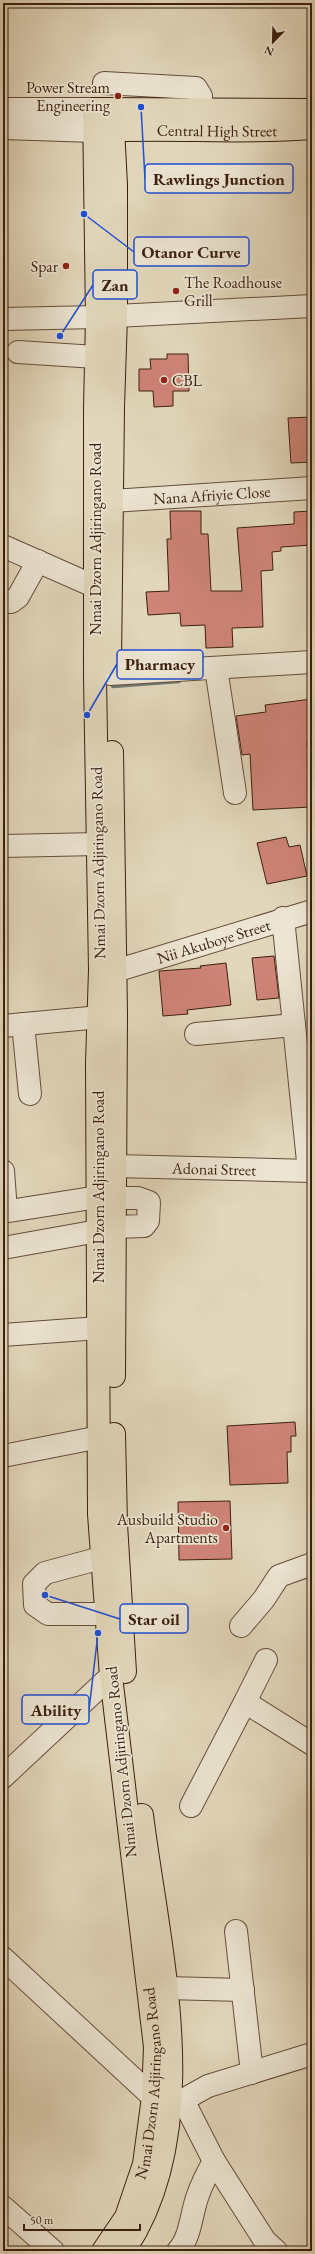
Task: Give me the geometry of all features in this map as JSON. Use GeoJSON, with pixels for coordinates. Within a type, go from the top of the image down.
{"type":"FeatureCollection","features":[{"type":"Feature","properties":{"kind":"main road","name":"Central High Street"},"geometry":{"type":"LineString","coordinates":[[103,120],[202,109],[312,110]]}},
{"type":"Feature","properties":{"kind":"main road","name":"Central High Street"},"geometry":{"type":"LineString","coordinates":[[103,120],[289,130],[312,128]]}},
{"type":"Feature","properties":{"kind":"main road","name":"Nmai Dzorn Adjiringano Road"},"geometry":{"type":"LineString","coordinates":[[103,120],[116,184],[106,316],[112,501],[110,674],[114,844],[114,971],[106,1063],[107,1229],[120,1611],[129,1705],[155,2047],[169,2099],[149,2140],[138,2184],[126,2217],[103,2251]]}},
{"type":"Feature","properties":{"kind":"main road","name":"Nmai Dzorn Adjiringano Road"},"geometry":{"type":"LineString","coordinates":[[106,316],[96,357],[96,587],[100,1016],[106,1063],[115,1166],[107,1198]]}},
{"type":"Feature","properties":{"kind":"main road","name":"Nmai Dzorn Adjiringano Road"},"geometry":{"type":"LineString","coordinates":[[107,1229],[99,1328],[99,1514],[105,1614],[111,1676],[143,1889],[166,1988],[171,2057],[166,2147],[161,2170],[140,2223],[126,2251]]}},
{"type":"Feature","properties":{"kind":"street"},"geometry":{"type":"LineString","coordinates":[[104,83],[196,88],[201,96],[202,109]]}},
{"type":"Feature","properties":{"kind":"street","name":"Central High Street"},"geometry":{"type":"LineString","coordinates":[[3,109],[103,120]]}},
{"type":"Feature","properties":{"kind":"street","name":"Central High Street"},"geometry":{"type":"LineString","coordinates":[[3,128],[103,120]]}},
{"type":"Feature","properties":{"kind":"street"},"geometry":{"type":"LineString","coordinates":[[3,319],[106,316],[312,306]]}},
{"type":"Feature","properties":{"kind":"street"},"geometry":{"type":"LineString","coordinates":[[18,352],[96,357]]}},
{"type":"Feature","properties":{"kind":"street","name":"Nana Afriyie Close"},"geometry":{"type":"LineString","coordinates":[[112,501],[312,488]]}},
{"type":"Feature","properties":{"kind":"street"},"geometry":{"type":"LineString","coordinates":[[3,546],[96,587]]}},
{"type":"Feature","properties":{"kind":"street"},"geometry":{"type":"LineString","coordinates":[[3,600],[11,602],[18,597],[38,561]]}},
{"type":"Feature","properties":{"kind":"street"},"geometry":{"type":"LineString","coordinates":[[110,674],[312,662]]}},
{"type":"Feature","properties":{"kind":"street"},"geometry":{"type":"LineString","coordinates":[[216,668],[235,793]]}},
{"type":"Feature","properties":{"kind":"street"},"geometry":{"type":"LineString","coordinates":[[3,846],[98,844]]}},
{"type":"Feature","properties":{"kind":"street","name":"Nii Akuboye Street"},"geometry":{"type":"LineString","coordinates":[[114,971],[283,918],[312,911]]}},
{"type":"Feature","properties":{"kind":"street"},"geometry":{"type":"LineString","coordinates":[[283,918],[310,1171]]}},
{"type":"Feature","properties":{"kind":"street"},"geometry":{"type":"LineString","coordinates":[[30,1094],[13,1025],[100,1016]]}},
{"type":"Feature","properties":{"kind":"street"},"geometry":{"type":"LineString","coordinates":[[196,1034],[294,1025]]}},
{"type":"Feature","properties":{"kind":"street","name":"Adonai Street"},"geometry":{"type":"LineString","coordinates":[[115,1166],[310,1171]]}},
{"type":"Feature","properties":{"kind":"street"},"geometry":{"type":"LineString","coordinates":[[3,1172],[5,1211],[107,1198],[144,1199],[149,1202],[150,1213],[144,1226],[107,1229],[3,1248]]}},
{"type":"Feature","properties":{"kind":"street"},"geometry":{"type":"LineString","coordinates":[[3,1335],[99,1328]]}},
{"type":"Feature","properties":{"kind":"street"},"geometry":{"type":"LineString","coordinates":[[3,1456],[100,1437]]}},
{"type":"Feature","properties":{"kind":"street"},"geometry":{"type":"LineString","coordinates":[[101,1558],[45,1572],[34,1584],[35,1605],[48,1614],[105,1614]]}},
{"type":"Feature","properties":{"kind":"street"},"geometry":{"type":"LineString","coordinates":[[241,1626],[264,1599],[278,1576],[312,1564]]}},
{"type":"Feature","properties":{"kind":"street"},"geometry":{"type":"LineString","coordinates":[[192,1806],[266,1660]]}},
{"type":"Feature","properties":{"kind":"street"},"geometry":{"type":"LineString","coordinates":[[3,1777],[111,1676]]}},
{"type":"Feature","properties":{"kind":"street"},"geometry":{"type":"LineString","coordinates":[[245,1702],[312,1744]]}},
{"type":"Feature","properties":{"kind":"street"},"geometry":{"type":"LineString","coordinates":[[236,1931],[252,2073]]}},
{"type":"Feature","properties":{"kind":"street"},"geometry":{"type":"LineString","coordinates":[[3,1958],[169,2099],[214,2161],[265,2241],[276,2251]]}},
{"type":"Feature","properties":{"kind":"street"},"geometry":{"type":"LineString","coordinates":[[166,1988],[243,1990]]}},
{"type":"Feature","properties":{"kind":"street"},"geometry":{"type":"LineString","coordinates":[[169,2099],[312,2054]]}},
{"type":"Feature","properties":{"kind":"street"},"geometry":{"type":"LineString","coordinates":[[178,2251],[183,2246],[202,2184],[214,2161]]}},
{"type":"Feature","properties":{"kind":"street"},"geometry":{"type":"LineString","coordinates":[[3,2207],[53,2251]]}},
{"type":"Feature","properties":{"kind":"building","name":"CBL"},"geometry":{"type":"Polygon","coordinates":[[[167,354],[188,354],[189,391],[173,391],[173,406],[154,407],[153,391],[139,391],[139,369],[151,369],[150,359],[167,359],[167,354]]]}},
{"type":"Feature","properties":{"kind":"building"},"geometry":{"type":"Polygon","coordinates":[[[312,417],[312,462],[291,463],[288,418],[312,417]]]}},
{"type":"Feature","properties":{"kind":"building"},"geometry":{"type":"Polygon","coordinates":[[[170,511],[201,511],[201,534],[208,534],[211,591],[242,591],[237,528],[294,524],[294,512],[312,511],[312,545],[281,547],[281,551],[272,552],[273,570],[261,571],[263,627],[232,628],[233,647],[206,648],[205,625],[181,626],[180,613],[148,615],[146,592],[169,591],[167,539],[171,539],[170,511]]]}},
{"type":"Feature","properties":{"kind":"building"},"geometry":{"type":"Polygon","coordinates":[[[312,699],[312,742],[307,742],[311,807],[253,810],[250,754],[242,755],[236,716],[266,712],[265,705],[312,699]]]}},
{"type":"Feature","properties":{"kind":"building"},"geometry":{"type":"Polygon","coordinates":[[[286,837],[289,847],[300,845],[307,876],[267,884],[257,843],[286,837]]]}},
{"type":"Feature","properties":{"kind":"building"},"geometry":{"type":"Polygon","coordinates":[[[274,956],[279,998],[257,1000],[252,958],[274,956]]]}},
{"type":"Feature","properties":{"kind":"building"},"geometry":{"type":"Polygon","coordinates":[[[226,963],[231,1005],[187,1010],[188,1014],[163,1016],[159,971],[201,968],[200,966],[226,963]]]}},
{"type":"Feature","properties":{"kind":"building"},"geometry":{"type":"Polygon","coordinates":[[[295,1422],[296,1436],[291,1436],[291,1452],[287,1452],[288,1483],[230,1485],[227,1426],[295,1422]]]}},
{"type":"Feature","properties":{"kind":"building","name":"Ausbuild Studio Apartments"},"geometry":{"type":"Polygon","coordinates":[[[230,1501],[232,1559],[179,1560],[178,1502],[230,1501]]]}},
{"type":"Feature","properties":{"kind":"waterway"},"geometry":{"type":"LineString","coordinates":[[113,686],[179,681]]}},
{"type":"Feature","properties":{"kind":"place","name":"Power Stream Engineering"},"geometry":{"type":"Point","coordinates":[118,96]}},
{"type":"Feature","properties":{"kind":"place","name":"Rawlings Junction"},"geometry":{"type":"Point","coordinates":[141,107]}},
{"type":"Feature","properties":{"kind":"place","name":"Otanor Curve"},"geometry":{"type":"Point","coordinates":[84,214]}},
{"type":"Feature","properties":{"kind":"place","name":"Spar"},"geometry":{"type":"Point","coordinates":[66,266]}},
{"type":"Feature","properties":{"kind":"place","name":"The Roadhouse Grill"},"geometry":{"type":"Point","coordinates":[176,291]}},
{"type":"Feature","properties":{"kind":"place","name":"Zan"},"geometry":{"type":"Point","coordinates":[60,336]}},
{"type":"Feature","properties":{"kind":"place","name":"CBL"},"geometry":{"type":"Point","coordinates":[164,380]}},
{"type":"Feature","properties":{"kind":"place","name":"Pharmacy"},"geometry":{"type":"Point","coordinates":[87,715]}},
{"type":"Feature","properties":{"kind":"place","name":"Ausbuild Studio Apartments"},"geometry":{"type":"Point","coordinates":[226,1528]}},
{"type":"Feature","properties":{"kind":"place","name":"Star oil"},"geometry":{"type":"Point","coordinates":[45,1595]}},
{"type":"Feature","properties":{"kind":"place","name":"Ability"},"geometry":{"type":"Point","coordinates":[98,1633]}}]}
